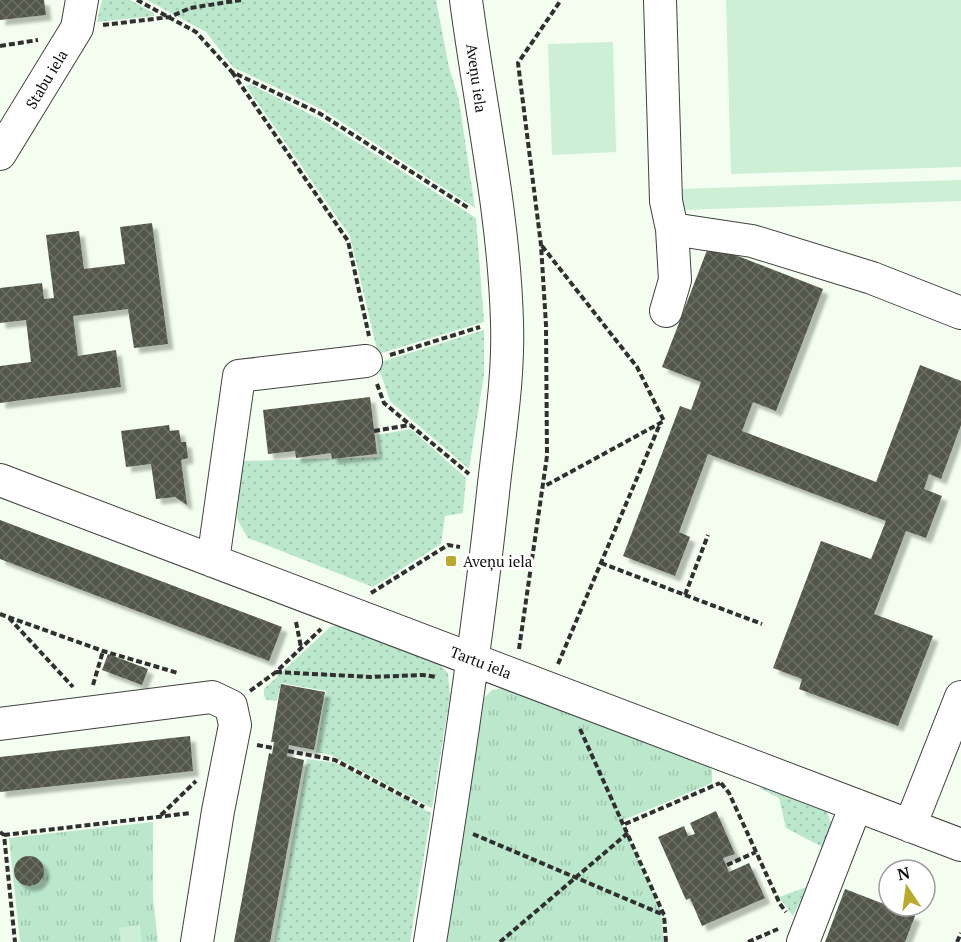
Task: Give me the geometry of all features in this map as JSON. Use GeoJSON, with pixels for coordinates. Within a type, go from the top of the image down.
{"type":"FeatureCollection","features":[{"type":"Feature","properties":{"kind":"street","name":"Aveņu iela"},"geometry":{"type":"LineString","coordinates":[[430,942],[488,552],[505,390],[507,323],[501,229],[479,97],[466,0]]}},
{"type":"Feature","properties":{"kind":"street"},"geometry":{"type":"LineString","coordinates":[[660,0],[666,201],[672,229],[675,280],[666,310]]}},
{"type":"Feature","properties":{"kind":"street","name":"Stabu iela"},"geometry":{"type":"LineString","coordinates":[[0,154],[80,14]]}},
{"type":"Feature","properties":{"kind":"street"},"geometry":{"type":"LineString","coordinates":[[672,229],[752,241],[872,278],[961,313]]}},
{"type":"Feature","properties":{"kind":"street"},"geometry":{"type":"LineString","coordinates":[[213,561],[239,376],[370,360]]}},
{"type":"Feature","properties":{"kind":"street","name":"Tartu iela"},"geometry":{"type":"LineString","coordinates":[[0,480],[961,845]]}},
{"type":"Feature","properties":{"kind":"street"},"geometry":{"type":"LineString","coordinates":[[910,826],[961,697]]}},
{"type":"Feature","properties":{"kind":"street"},"geometry":{"type":"LineString","coordinates":[[0,724],[92,709],[212,698],[231,706],[236,725],[218,811],[197,942]]}},
{"type":"Feature","properties":{"kind":"street"},"geometry":{"type":"LineString","coordinates":[[802,930],[856,805]]}},
{"type":"Feature","properties":{"kind":"path"},"geometry":{"type":"LineString","coordinates":[[137,0],[196,32],[232,72],[348,241],[370,360],[384,403],[493,493]]}},
{"type":"Feature","properties":{"kind":"path"},"geometry":{"type":"LineString","coordinates":[[80,14],[170,17],[190,9],[241,0]]}},
{"type":"Feature","properties":{"kind":"path"},"geometry":{"type":"LineString","coordinates":[[519,650],[547,456],[546,325],[541,245],[518,63],[561,0]]}},
{"type":"Feature","properties":{"kind":"path"},"geometry":{"type":"LineString","coordinates":[[232,72],[319,113],[501,229]]}},
{"type":"Feature","properties":{"kind":"path"},"geometry":{"type":"LineString","coordinates":[[541,245],[637,367],[664,421],[661,423],[561,658]]}},
{"type":"Feature","properties":{"kind":"path"},"geometry":{"type":"LineString","coordinates":[[370,360],[483,327]]}},
{"type":"Feature","properties":{"kind":"path"},"geometry":{"type":"LineString","coordinates":[[542,487],[661,423]]}},
{"type":"Feature","properties":{"kind":"path"},"geometry":{"type":"LineString","coordinates":[[374,431],[410,425]]}},
{"type":"Feature","properties":{"kind":"path"},"geometry":{"type":"LineString","coordinates":[[685,595],[708,535]]}},
{"type":"Feature","properties":{"kind":"path"},"geometry":{"type":"LineString","coordinates":[[366,597],[448,545],[488,552]]}},
{"type":"Feature","properties":{"kind":"path"},"geometry":{"type":"LineString","coordinates":[[601,563],[762,624]]}},
{"type":"Feature","properties":{"kind":"path"},"geometry":{"type":"LineString","coordinates":[[0,614],[103,651],[181,674]]}},
{"type":"Feature","properties":{"kind":"path"},"geometry":{"type":"LineString","coordinates":[[9,617],[92,709]]}},
{"type":"Feature","properties":{"kind":"path"},"geometry":{"type":"LineString","coordinates":[[231,706],[276,672],[324,626]]}},
{"type":"Feature","properties":{"kind":"path"},"geometry":{"type":"LineString","coordinates":[[92,709],[103,651]]}},
{"type":"Feature","properties":{"kind":"path"},"geometry":{"type":"LineString","coordinates":[[276,672],[371,677],[423,675],[445,678]]}},
{"type":"Feature","properties":{"kind":"path"},"geometry":{"type":"LineString","coordinates":[[564,693],[629,832],[664,915],[666,942]]}},
{"type":"Feature","properties":{"kind":"path"},"geometry":{"type":"LineString","coordinates":[[707,749],[721,783],[729,793],[780,904],[802,930],[748,942]]}},
{"type":"Feature","properties":{"kind":"path"},"geometry":{"type":"LineString","coordinates":[[288,750],[335,760],[429,809]]}},
{"type":"Feature","properties":{"kind":"path"},"geometry":{"type":"LineString","coordinates":[[625,824],[721,783]]}},
{"type":"Feature","properties":{"kind":"path"},"geometry":{"type":"LineString","coordinates":[[0,832],[4,835],[218,811]]}},
{"type":"Feature","properties":{"kind":"path"},"geometry":{"type":"LineString","coordinates":[[500,942],[629,832]]}},
{"type":"Feature","properties":{"kind":"path"},"geometry":{"type":"LineString","coordinates":[[471,834],[664,915]]}},
{"type":"Feature","properties":{"kind":"path"},"geometry":{"type":"LineString","coordinates":[[4,835],[15,942]]}},
{"type":"Feature","properties":{"kind":"path"},"geometry":{"type":"LineString","coordinates":[[726,865],[756,852]]}},
{"type":"Feature","properties":{"kind":"path"},"geometry":{"type":"LineString","coordinates":[[957,942],[961,933]]}},
{"type":"Feature","properties":{"kind":"green space"},"geometry":{"type":"Polygon","coordinates":[[[102,0],[130,0],[154,13],[154,16],[97,22],[102,0]]]}},
{"type":"Feature","properties":{"kind":"green space"},"geometry":{"type":"Polygon","coordinates":[[[147,0],[436,0],[449,67],[459,100],[475,208],[323,110],[233,67],[206,32],[147,0]]]}},
{"type":"Feature","properties":{"kind":"green space"},"geometry":{"type":"Polygon","coordinates":[[[726,0],[961,0],[961,167],[731,174],[726,0]]]}},
{"type":"Feature","properties":{"kind":"green space"},"geometry":{"type":"Polygon","coordinates":[[[613,42],[616,152],[552,155],[548,44],[613,42]]]}},
{"type":"Feature","properties":{"kind":"green space"},"geometry":{"type":"Polygon","coordinates":[[[250,84],[320,119],[476,218],[484,322],[378,354],[350,236],[246,86],[250,84]]]}},
{"type":"Feature","properties":{"kind":"green space"},"geometry":{"type":"Polygon","coordinates":[[[961,180],[961,201],[681,210],[680,189],[961,180]]]}},
{"type":"Feature","properties":{"kind":"green space"},"geometry":{"type":"Polygon","coordinates":[[[484,330],[484,375],[469,469],[390,401],[377,363],[484,330]]]}},
{"type":"Feature","properties":{"kind":"green space"},"geometry":{"type":"Polygon","coordinates":[[[411,429],[466,478],[463,513],[445,516],[441,544],[373,587],[248,538],[237,519],[243,461],[380,457],[377,435],[411,429]]]}},
{"type":"Feature","properties":{"kind":"green space"},"geometry":{"type":"Polygon","coordinates":[[[338,625],[439,664],[448,673],[450,696],[432,808],[331,755],[316,752],[326,691],[281,683],[277,701],[267,700],[264,696],[264,689],[330,627],[338,625]]]}},
{"type":"Feature","properties":{"kind":"green space"},"geometry":{"type":"Polygon","coordinates":[[[503,688],[708,765],[712,770],[712,783],[621,821],[661,911],[664,942],[445,942],[484,698],[492,690],[503,688]]]}},
{"type":"Feature","properties":{"kind":"green space"},"geometry":{"type":"Polygon","coordinates":[[[307,759],[336,763],[431,813],[410,942],[274,942],[307,759]]]}},
{"type":"Feature","properties":{"kind":"green space"},"geometry":{"type":"Polygon","coordinates":[[[762,787],[827,812],[832,825],[824,848],[786,828],[779,798],[759,788],[762,787]]]}},
{"type":"Feature","properties":{"kind":"green space"},"geometry":{"type":"Polygon","coordinates":[[[153,822],[153,898],[158,942],[20,942],[9,838],[153,822]]]}},
{"type":"Feature","properties":{"kind":"green space"},"geometry":{"type":"Polygon","coordinates":[[[807,887],[793,916],[779,897],[807,887]]]}},
{"type":"Feature","properties":{"kind":"green space"},"geometry":{"type":"Polygon","coordinates":[[[140,925],[142,942],[121,942],[119,928],[140,925]]]}},
{"type":"Feature","properties":{"kind":"building"},"geometry":{"type":"Polygon","coordinates":[[[0,0],[44,0],[46,15],[0,20],[0,0]]]}},
{"type":"Feature","properties":{"kind":"building"},"geometry":{"type":"Polygon","coordinates":[[[152,223],[168,344],[134,348],[128,309],[73,316],[78,356],[116,350],[121,387],[0,403],[0,366],[31,362],[26,320],[0,323],[0,288],[42,283],[44,299],[54,298],[46,235],[79,231],[84,269],[125,264],[120,227],[152,223]]]}},
{"type":"Feature","properties":{"kind":"building"},"geometry":{"type":"Polygon","coordinates":[[[709,245],[823,289],[776,411],[753,402],[742,431],[876,482],[920,365],[961,381],[961,425],[941,479],[929,474],[924,489],[942,496],[926,538],[906,531],[874,614],[933,636],[898,726],[799,689],[802,679],[773,668],[821,541],[871,559],[886,521],[708,454],[679,532],[690,537],[675,576],[623,556],[680,406],[691,410],[701,382],[662,367],[709,245]]]}},
{"type":"Feature","properties":{"kind":"building"},"geometry":{"type":"Polygon","coordinates":[[[370,397],[377,454],[332,459],[331,453],[296,458],[295,451],[268,454],[263,410],[370,397]]]}},
{"type":"Feature","properties":{"kind":"building"},"geometry":{"type":"Polygon","coordinates":[[[169,425],[170,431],[179,430],[181,442],[186,442],[188,458],[181,460],[187,505],[175,497],[156,499],[151,464],[126,467],[121,431],[169,425]]]}},
{"type":"Feature","properties":{"kind":"building"},"geometry":{"type":"Polygon","coordinates":[[[0,520],[282,627],[269,661],[0,559],[0,520]]]}},
{"type":"Feature","properties":{"kind":"building"},"geometry":{"type":"Polygon","coordinates":[[[108,654],[148,669],[142,685],[102,670],[108,654]]]}},
{"type":"Feature","properties":{"kind":"building"},"geometry":{"type":"Polygon","coordinates":[[[281,684],[325,692],[314,750],[289,745],[287,756],[304,760],[270,942],[234,942],[269,753],[272,754],[274,742],[271,742],[281,684]]]}},
{"type":"Feature","properties":{"kind":"building"},"geometry":{"type":"Polygon","coordinates":[[[190,736],[193,771],[0,792],[0,757],[190,736]]]}},
{"type":"Feature","properties":{"kind":"building"},"geometry":{"type":"Polygon","coordinates":[[[716,811],[735,854],[723,858],[729,872],[749,863],[765,898],[702,926],[690,898],[686,900],[658,837],[684,826],[688,836],[695,834],[690,823],[716,811]]]}},
{"type":"Feature","properties":{"kind":"building"},"geometry":{"type":"Polygon","coordinates":[[[29,856],[40,860],[44,871],[40,882],[29,886],[18,882],[14,871],[18,860],[29,856]]]}},
{"type":"Feature","properties":{"kind":"building"},"geometry":{"type":"Polygon","coordinates":[[[845,889],[877,901],[877,918],[914,918],[905,942],[825,942],[845,889]]]}},
{"type":"Feature","properties":{"kind":"place","name":"Aveņu iela"},"geometry":{"type":"Point","coordinates":[451,561]}}]}
